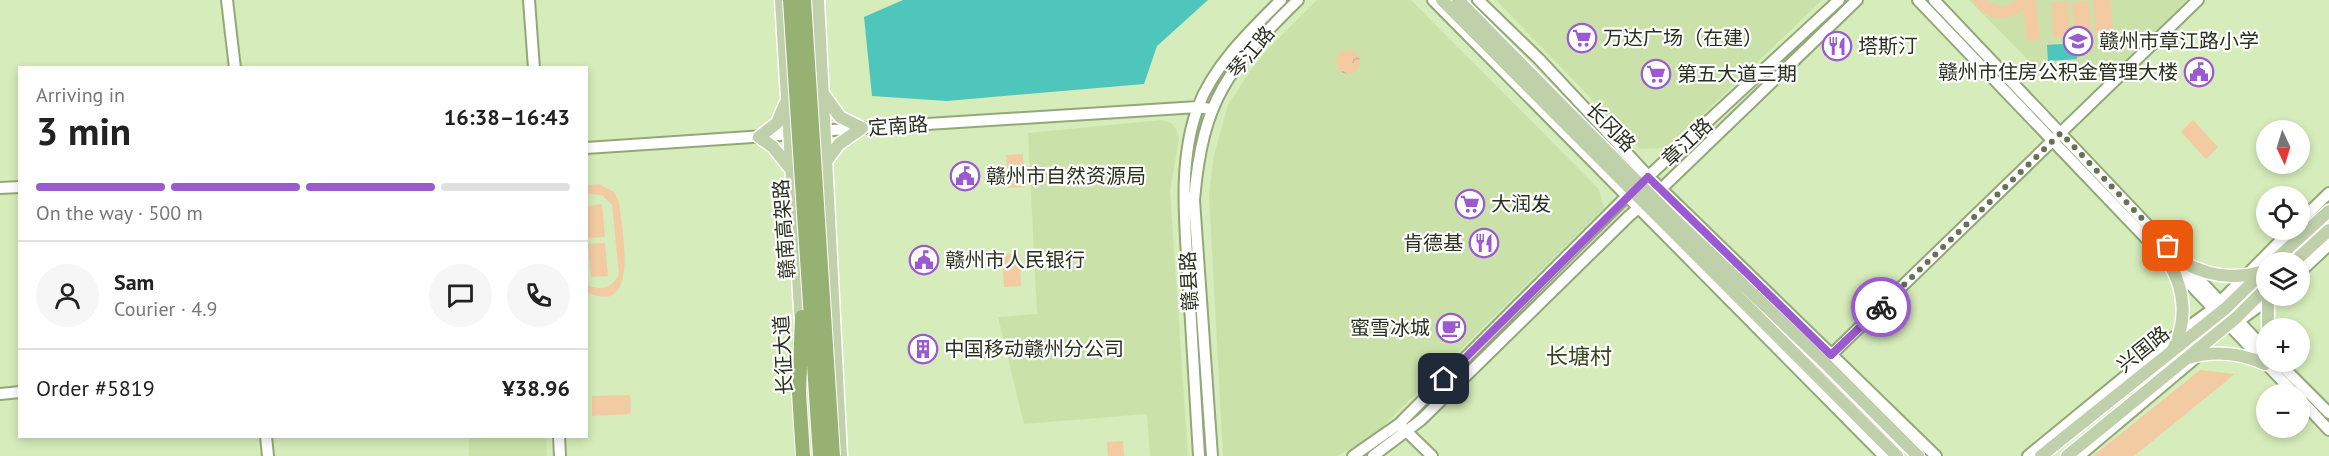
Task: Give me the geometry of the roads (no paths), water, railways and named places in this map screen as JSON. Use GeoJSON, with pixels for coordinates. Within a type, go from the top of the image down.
{"type":"FeatureCollection","features":[{"type":"Feature","properties":{"kind":"highway","name":"赣南高架路"},"geometry":{"type":"LineString","coordinates":[[790,0],[804,249],[820,456]]}},
{"type":"Feature","properties":{"kind":"highway","name":"赣南高架路"},"geometry":{"type":"LineString","coordinates":[[804,0],[833,456]]}},
{"type":"Feature","properties":{"kind":"highway"},"geometry":{"type":"LineString","coordinates":[[803,456],[799,393],[804,249]]}},
{"type":"Feature","properties":{"kind":"main road"},"geometry":{"type":"LineString","coordinates":[[227,0],[235,66]]}},
{"type":"Feature","properties":{"kind":"main road"},"geometry":{"type":"LineString","coordinates":[[529,0],[534,66]]}},
{"type":"Feature","properties":{"kind":"main road","name":"长征大道"},"geometry":{"type":"LineString","coordinates":[[781,0],[810,456]]}},
{"type":"Feature","properties":{"kind":"main road"},"geometry":{"type":"LineString","coordinates":[[818,0],[841,456]]}},
{"type":"Feature","properties":{"kind":"main road","name":"琴江路"},"geometry":{"type":"LineString","coordinates":[[1198,107],[1215,77],[1242,39],[1281,0]]}},
{"type":"Feature","properties":{"kind":"main road","name":"琴江路"},"geometry":{"type":"LineString","coordinates":[[1210,109],[1223,85],[1249,48],[1298,0]]}},
{"type":"Feature","properties":{"kind":"main road"},"geometry":{"type":"LineString","coordinates":[[1433,0],[1637,187],[1884,456]]}},
{"type":"Feature","properties":{"kind":"main road","name":"长冈路"},"geometry":{"type":"LineString","coordinates":[[1442,0],[1637,187]]}},
{"type":"Feature","properties":{"kind":"main road","name":"长冈路"},"geometry":{"type":"LineString","coordinates":[[1458,0],[1897,456]]}},
{"type":"Feature","properties":{"kind":"main road"},"geometry":{"type":"LineString","coordinates":[[1478,0],[1539,59],[1637,187]]}},
{"type":"Feature","properties":{"kind":"main road","name":"章江路"},"geometry":{"type":"LineString","coordinates":[[1353,456],[1404,428],[1637,187],[1839,0]]}},
{"type":"Feature","properties":{"kind":"main road","name":"章江路"},"geometry":{"type":"LineString","coordinates":[[1373,456],[1649,200],[1857,0]]}},
{"type":"Feature","properties":{"kind":"main road"},"geometry":{"type":"LineString","coordinates":[[1918,0],[2052,142],[2220,308],[2256,352]]}},
{"type":"Feature","properties":{"kind":"main road"},"geometry":{"type":"LineString","coordinates":[[1934,0],[2061,133],[2176,264],[2208,274],[2244,276],[2256,272]]}},
{"type":"Feature","properties":{"kind":"main road"},"geometry":{"type":"LineString","coordinates":[[1831,355],[2198,0]]}},
{"type":"Feature","properties":{"kind":"main road"},"geometry":{"type":"LineString","coordinates":[[821,90],[829,105],[840,117],[862,128],[839,144],[825,163]]}},
{"type":"Feature","properties":{"kind":"main road"},"geometry":{"type":"LineString","coordinates":[[786,94],[780,118],[759,137],[780,153],[791,170]]}},
{"type":"Feature","properties":{"kind":"main road","name":"定南路"},"geometry":{"type":"LineString","coordinates":[[588,148],[1198,107],[1210,109]]}},
{"type":"Feature","properties":{"kind":"main road","name":"赣县路"},"geometry":{"type":"LineString","coordinates":[[1198,107],[1186,159],[1184,203],[1199,456]]}},
{"type":"Feature","properties":{"kind":"main road","name":"赣县路"},"geometry":{"type":"LineString","coordinates":[[1210,109],[1197,163],[1194,201],[1212,456]]}},
{"type":"Feature","properties":{"kind":"main road"},"geometry":{"type":"LineString","coordinates":[[0,188],[18,187]]}},
{"type":"Feature","properties":{"kind":"main road"},"geometry":{"type":"LineString","coordinates":[[2310,211],[2329,193]]}},
{"type":"Feature","properties":{"kind":"main road"},"geometry":{"type":"LineString","coordinates":[[1649,200],[1831,355],[1936,456]]}},
{"type":"Feature","properties":{"kind":"main road","name":"长冈路"},"geometry":{"type":"LineString","coordinates":[[1649,200],[1825,363],[1918,456]]}},
{"type":"Feature","properties":{"kind":"main road","name":"兴国路"},"geometry":{"type":"LineString","coordinates":[[2284,252],[2329,211]]}},
{"type":"Feature","properties":{"kind":"main road"},"geometry":{"type":"LineString","coordinates":[[2305,252],[2329,230]]}},
{"type":"Feature","properties":{"kind":"main road"},"geometry":{"type":"LineString","coordinates":[[2028,456],[2179,333],[2220,308],[2244,276],[2281,240]]}},
{"type":"Feature","properties":{"kind":"main road"},"geometry":{"type":"LineString","coordinates":[[2310,263],[2329,245]]}},
{"type":"Feature","properties":{"kind":"main road"},"geometry":{"type":"LineString","coordinates":[[2172,350],[2179,333],[2182,299],[2176,264]]}},
{"type":"Feature","properties":{"kind":"main road","name":"兴国路"},"geometry":{"type":"LineString","coordinates":[[2041,456],[2172,350],[2256,277]]}},
{"type":"Feature","properties":{"kind":"main road","name":"兴国路"},"geometry":{"type":"LineString","coordinates":[[2067,456],[2178,362],[2256,304]]}},
{"type":"Feature","properties":{"kind":"main road"},"geometry":{"type":"LineString","coordinates":[[2233,323],[2256,342]]}},
{"type":"Feature","properties":{"kind":"main road"},"geometry":{"type":"LineString","coordinates":[[2079,456],[2199,355],[2233,323]]}},
{"type":"Feature","properties":{"kind":"main road"},"geometry":{"type":"LineString","coordinates":[[2178,362],[2199,355],[2228,353],[2256,361]]}},
{"type":"Feature","properties":{"kind":"main road"},"geometry":{"type":"LineString","coordinates":[[2273,372],[2285,384]]}},
{"type":"Feature","properties":{"kind":"main road"},"geometry":{"type":"LineString","coordinates":[[2288,372],[2329,413]]}},
{"type":"Feature","properties":{"kind":"main road"},"geometry":{"type":"LineString","coordinates":[[0,393],[18,392]]}},
{"type":"Feature","properties":{"kind":"main road"},"geometry":{"type":"LineString","coordinates":[[2310,410],[2329,430]]}},
{"type":"Feature","properties":{"kind":"main road"},"geometry":{"type":"LineString","coordinates":[[1404,428],[1432,456]]}},
{"type":"Feature","properties":{"kind":"main road"},"geometry":{"type":"LineString","coordinates":[[266,438],[268,456]]}},
{"type":"Feature","properties":{"kind":"main road"},"geometry":{"type":"LineString","coordinates":[[559,438],[560,456]]}},
{"type":"Feature","properties":{"kind":"water"},"geometry":{"type":"Polygon","coordinates":[[[903,0],[1208,0],[1157,46],[1144,84],[947,101],[872,96],[864,17],[903,0]]]}},
{"type":"Feature","properties":{"kind":"water"},"geometry":{"type":"Polygon","coordinates":[[[2076,43],[2077,59],[2048,61],[2047,45],[2076,43]]]}},
{"type":"Feature","properties":{"kind":"place","name":"万达广场（在建）"},"geometry":{"type":"Point","coordinates":[1582,38]}},
{"type":"Feature","properties":{"kind":"place","name":"赣州市章江路小学"},"geometry":{"type":"Point","coordinates":[2078,41]}},
{"type":"Feature","properties":{"kind":"place","name":"塔斯汀"},"geometry":{"type":"Point","coordinates":[1837,46]}},
{"type":"Feature","properties":{"kind":"place","name":"赣州市住房公积金管理大楼"},"geometry":{"type":"Point","coordinates":[2199,72]}},
{"type":"Feature","properties":{"kind":"place","name":"第五大道三期"},"geometry":{"type":"Point","coordinates":[1656,74]}},
{"type":"Feature","properties":{"kind":"place","name":"赣州市自然资源局"},"geometry":{"type":"Point","coordinates":[965,176]}},
{"type":"Feature","properties":{"kind":"place","name":"大润发"},"geometry":{"type":"Point","coordinates":[1470,204]}},
{"type":"Feature","properties":{"kind":"place","name":"肯德基"},"geometry":{"type":"Point","coordinates":[1484,243]}},
{"type":"Feature","properties":{"kind":"place","name":"赣州市人民银行"},"geometry":{"type":"Point","coordinates":[924,260]}},
{"type":"Feature","properties":{"kind":"place","name":"蜜雪冰城"},"geometry":{"type":"Point","coordinates":[1451,328]}},
{"type":"Feature","properties":{"kind":"place","name":"中国移动赣州分公司"},"geometry":{"type":"Point","coordinates":[923,349]}},
{"type":"Feature","properties":{"kind":"district","name":"长塘村"},"geometry":{"type":"Point","coordinates":[1579,356]}}]}
